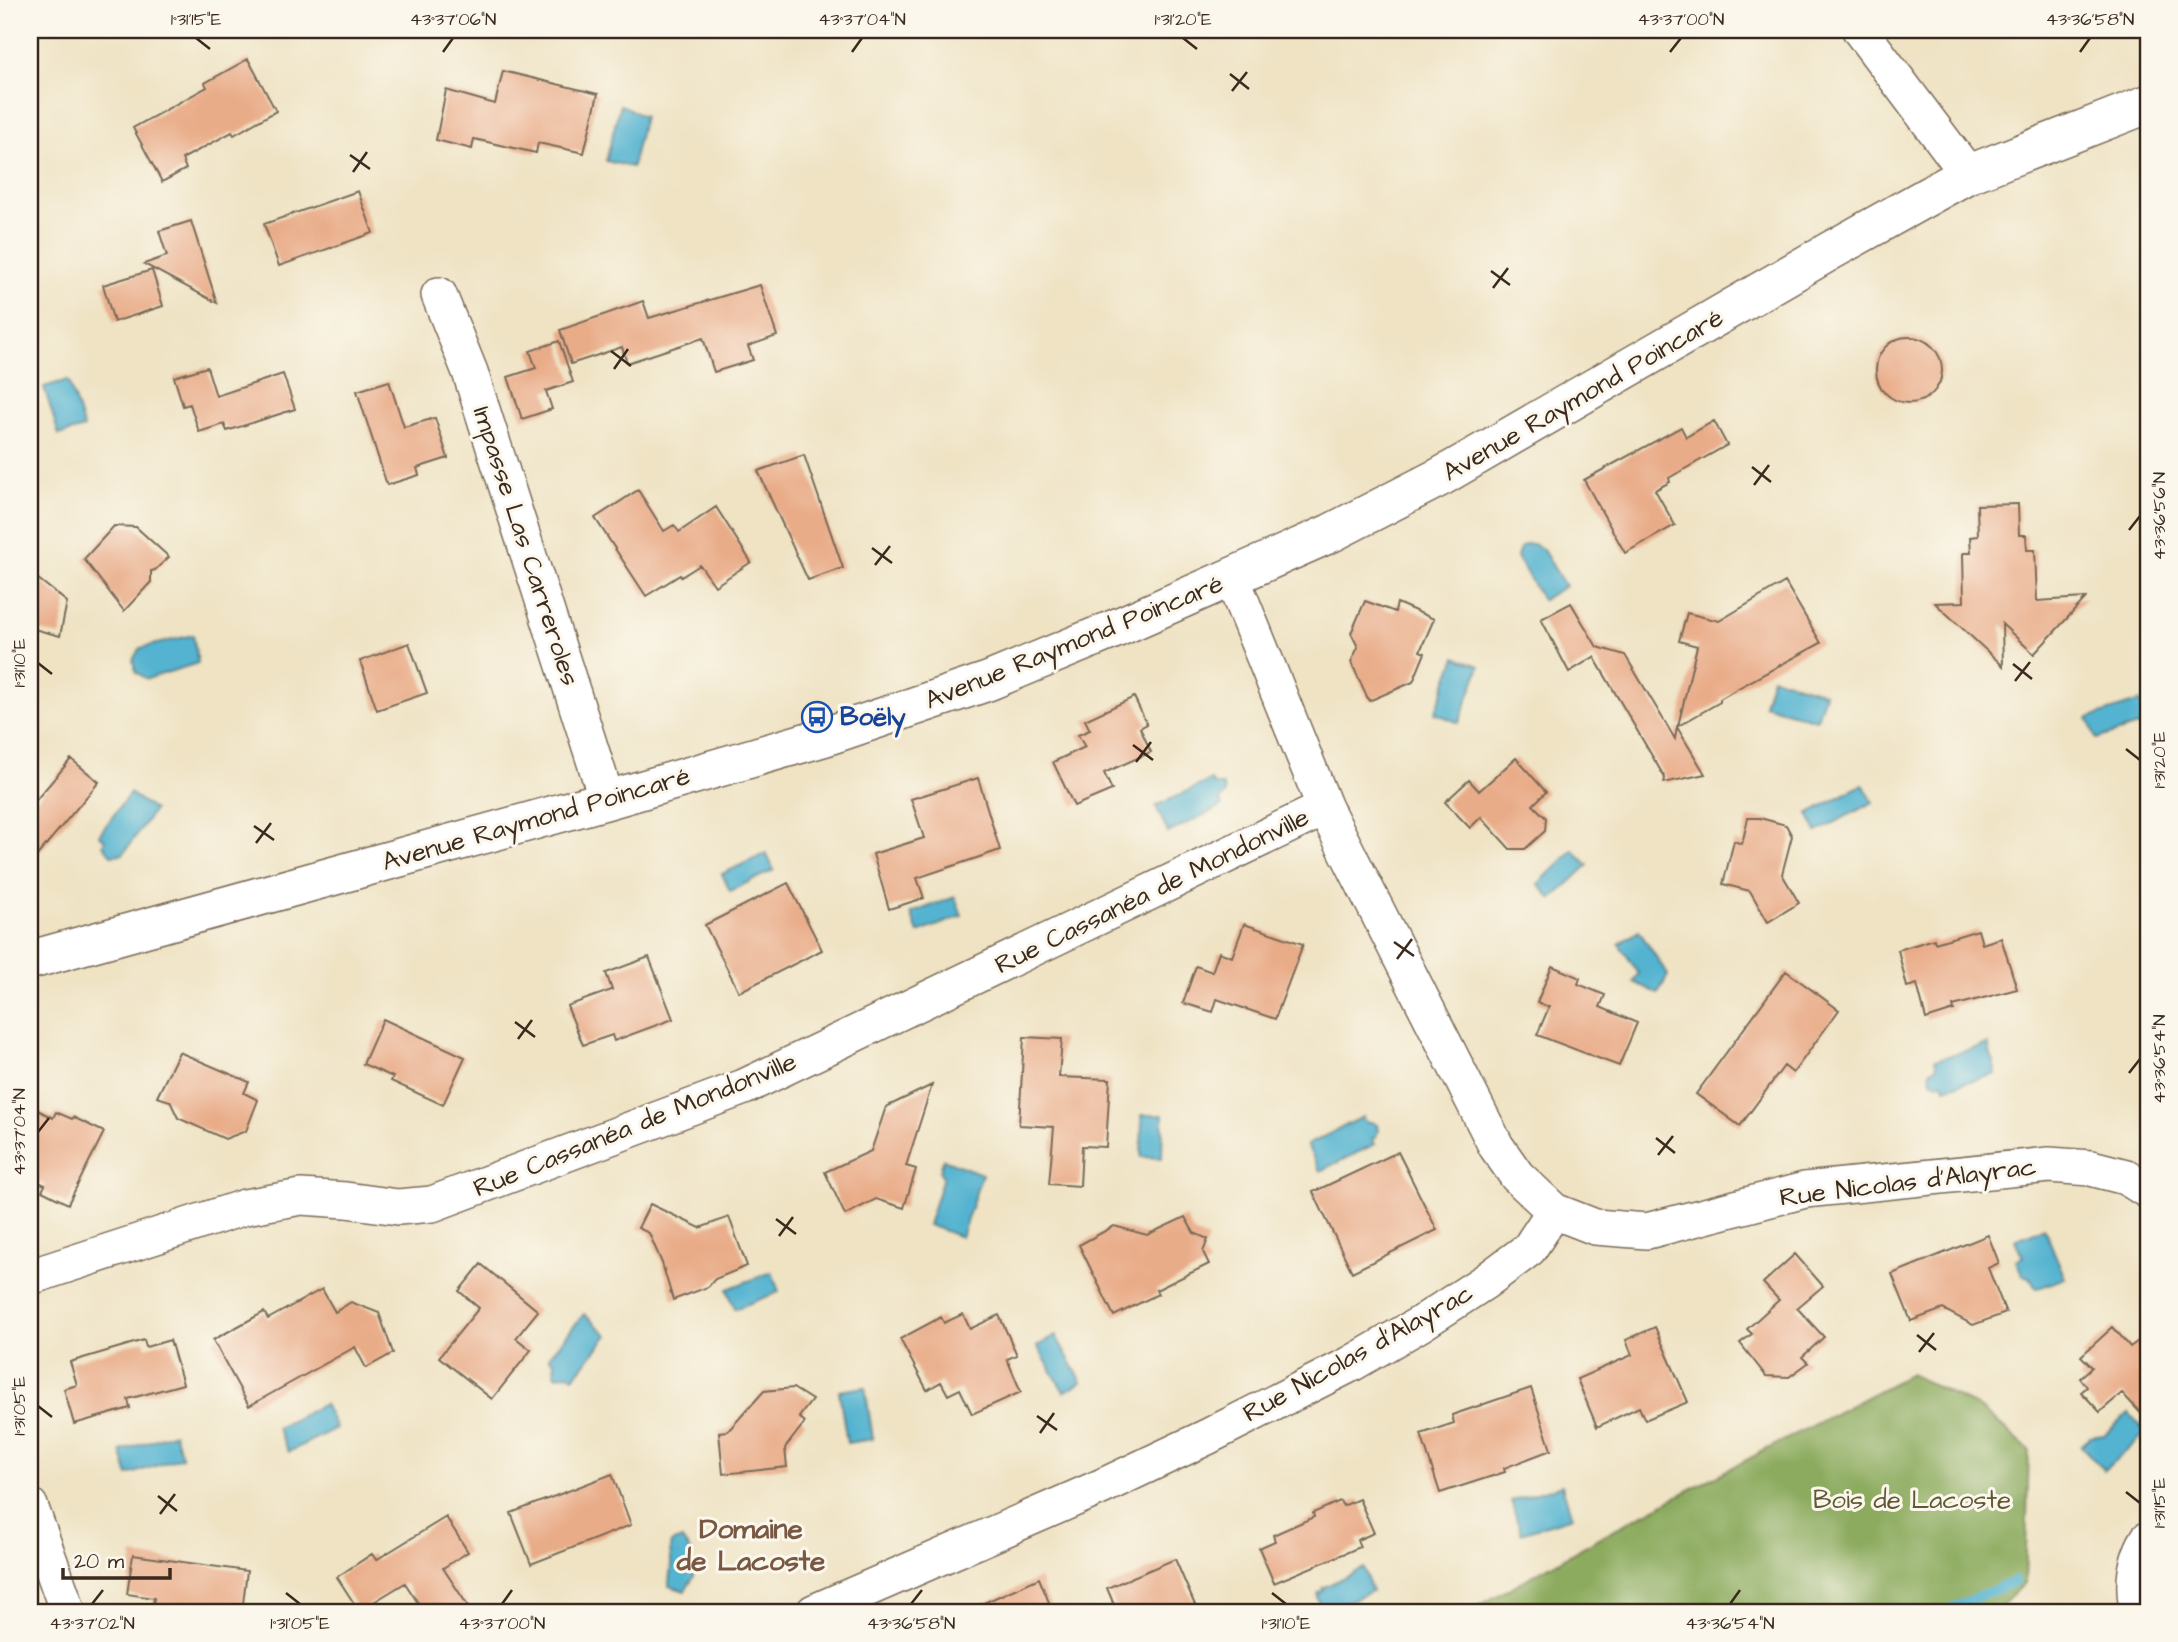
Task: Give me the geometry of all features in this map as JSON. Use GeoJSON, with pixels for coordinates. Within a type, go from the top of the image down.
{"type":"FeatureCollection","features":[{"type":"Feature","properties":{"kind":"main road","name":"Avenue Raymond Poincaré"},"geometry":{"type":"LineString","coordinates":[[30,960],[824,737],[989,681],[1331,533],[1442,476],[1966,175],[2148,104]]}},
{"type":"Feature","properties":{"kind":"street"},"geometry":{"type":"LineString","coordinates":[[1860,30],[1966,175]]}},
{"type":"Feature","properties":{"kind":"street","name":"Impasse Las Carreroles"},"geometry":{"type":"LineString","coordinates":[[439,295],[471,372],[607,800]]}},
{"type":"Feature","properties":{"kind":"street"},"geometry":{"type":"LineString","coordinates":[[1232,578],[1325,808],[1496,1146],[1517,1176],[1554,1211]]}},
{"type":"Feature","properties":{"kind":"street","name":"Rue Cassanéa de Mondonville"},"geometry":{"type":"LineString","coordinates":[[30,1277],[245,1207],[301,1198],[346,1200],[398,1208],[432,1204],[744,1087],[1325,808]]}},
{"type":"Feature","properties":{"kind":"street","name":"Rue Nicolas d'Alayrac"},"geometry":{"type":"LineString","coordinates":[[814,1612],[1101,1487],[1351,1364],[1486,1281],[1529,1249],[1554,1211],[1595,1227],[1647,1231],[1805,1189],[2049,1166],[2091,1168],[2115,1174],[2126,1177],[2148,1191]]}},
{"type":"Feature","properties":{"kind":"street"},"geometry":{"type":"LineString","coordinates":[[30,1506],[68,1612]]}},
{"type":"Feature","properties":{"kind":"street"},"geometry":{"type":"LineString","coordinates":[[2138,1612],[2134,1595],[2135,1568],[2148,1539]]}},
{"type":"Feature","properties":{"kind":"green space","name":"Bois de Lacoste"},"geometry":{"type":"Polygon","coordinates":[[[1910,1374],[1980,1408],[2029,1450],[2025,1583],[1995,1612],[1468,1612],[1617,1528],[1910,1374]]]}},
{"type":"Feature","properties":{"kind":"water"},"geometry":{"type":"Polygon","coordinates":[[[620,105],[644,116],[632,167],[606,161],[620,105]]]}},
{"type":"Feature","properties":{"kind":"water"},"geometry":{"type":"Polygon","coordinates":[[[68,380],[84,428],[59,435],[44,387],[68,380]]]}},
{"type":"Feature","properties":{"kind":"water"},"geometry":{"type":"Polygon","coordinates":[[[1526,544],[1534,544],[1543,550],[1565,586],[1542,600],[1517,557],[1520,548],[1526,544]]]}},
{"type":"Feature","properties":{"kind":"water"},"geometry":{"type":"Polygon","coordinates":[[[193,635],[198,663],[147,679],[136,672],[133,660],[140,648],[193,635]]]}},
{"type":"Feature","properties":{"kind":"water"},"geometry":{"type":"Polygon","coordinates":[[[1456,657],[1480,666],[1459,723],[1435,713],[1456,657]]]}},
{"type":"Feature","properties":{"kind":"water"},"geometry":{"type":"Polygon","coordinates":[[[1772,677],[1825,693],[1817,720],[1764,705],[1772,677]]]}},
{"type":"Feature","properties":{"kind":"water"},"geometry":{"type":"Polygon","coordinates":[[[2140,701],[2147,723],[2096,739],[2088,718],[2140,701]]]}},
{"type":"Feature","properties":{"kind":"water"},"geometry":{"type":"Polygon","coordinates":[[[1211,780],[1214,785],[1222,785],[1225,790],[1225,795],[1220,800],[1222,806],[1168,833],[1156,806],[1211,780]]]}},
{"type":"Feature","properties":{"kind":"water"},"geometry":{"type":"Polygon","coordinates":[[[1863,784],[1873,802],[1817,832],[1808,814],[1863,784]]]}},
{"type":"Feature","properties":{"kind":"water"},"geometry":{"type":"Polygon","coordinates":[[[130,793],[154,810],[123,854],[111,855],[103,845],[105,840],[99,835],[130,793]]]}},
{"type":"Feature","properties":{"kind":"water"},"geometry":{"type":"Polygon","coordinates":[[[1573,850],[1588,865],[1552,899],[1538,884],[1573,850]]]}},
{"type":"Feature","properties":{"kind":"water"},"geometry":{"type":"Polygon","coordinates":[[[766,853],[774,870],[730,891],[722,874],[766,853]]]}},
{"type":"Feature","properties":{"kind":"water"},"geometry":{"type":"Polygon","coordinates":[[[955,897],[962,916],[918,933],[911,913],[955,897]]]}},
{"type":"Feature","properties":{"kind":"water"},"geometry":{"type":"Polygon","coordinates":[[[1639,931],[1668,975],[1658,994],[1634,982],[1639,974],[1619,944],[1639,931]]]}},
{"type":"Feature","properties":{"kind":"water"},"geometry":{"type":"Polygon","coordinates":[[[1988,1044],[1996,1074],[1945,1088],[1943,1082],[1931,1080],[1930,1071],[1937,1066],[1935,1060],[1988,1044]]]}},
{"type":"Feature","properties":{"kind":"water"},"geometry":{"type":"Polygon","coordinates":[[[1142,1115],[1163,1115],[1162,1158],[1141,1157],[1142,1115]]]}},
{"type":"Feature","properties":{"kind":"water"},"geometry":{"type":"Polygon","coordinates":[[[1363,1117],[1365,1122],[1377,1125],[1376,1137],[1372,1139],[1375,1144],[1320,1171],[1307,1145],[1363,1117]]]}},
{"type":"Feature","properties":{"kind":"water"},"geometry":{"type":"Polygon","coordinates":[[[943,1159],[982,1174],[961,1237],[928,1225],[943,1177],[940,1172],[943,1159]]]}},
{"type":"Feature","properties":{"kind":"water"},"geometry":{"type":"Polygon","coordinates":[[[2044,1228],[2065,1278],[2036,1289],[2030,1277],[2022,1275],[2016,1260],[2023,1257],[2015,1240],[2044,1228]]]}},
{"type":"Feature","properties":{"kind":"water"},"geometry":{"type":"Polygon","coordinates":[[[772,1272],[779,1292],[735,1309],[727,1289],[772,1272]]]}},
{"type":"Feature","properties":{"kind":"water"},"geometry":{"type":"Polygon","coordinates":[[[584,1314],[608,1335],[574,1377],[569,1374],[557,1376],[554,1372],[555,1363],[549,1357],[584,1314]]]}},
{"type":"Feature","properties":{"kind":"water"},"geometry":{"type":"Polygon","coordinates":[[[1056,1336],[1082,1382],[1064,1392],[1037,1346],[1056,1336]]]}},
{"type":"Feature","properties":{"kind":"water"},"geometry":{"type":"Polygon","coordinates":[[[865,1387],[873,1439],[847,1443],[839,1391],[865,1387]]]}},
{"type":"Feature","properties":{"kind":"water"},"geometry":{"type":"Polygon","coordinates":[[[324,1404],[336,1428],[289,1452],[277,1428],[324,1404]]]}},
{"type":"Feature","properties":{"kind":"water"},"geometry":{"type":"Polygon","coordinates":[[[2129,1413],[2146,1433],[2104,1470],[2081,1446],[2090,1437],[2104,1435],[2129,1413]]]}},
{"type":"Feature","properties":{"kind":"water"},"geometry":{"type":"Polygon","coordinates":[[[174,1433],[182,1457],[128,1475],[121,1451],[174,1433]]]}},
{"type":"Feature","properties":{"kind":"water"},"geometry":{"type":"Polygon","coordinates":[[[1562,1485],[1572,1517],[1521,1533],[1511,1501],[1562,1485]]]}},
{"type":"Feature","properties":{"kind":"water"},"geometry":{"type":"Polygon","coordinates":[[[682,1539],[691,1552],[694,1576],[685,1591],[669,1586],[671,1543],[682,1539]]]}},
{"type":"Feature","properties":{"kind":"water"},"geometry":{"type":"Polygon","coordinates":[[[1363,1568],[1372,1591],[1333,1608],[1320,1606],[1317,1598],[1318,1593],[1323,1591],[1322,1588],[1363,1568]]]}},
{"type":"Feature","properties":{"kind":"building"},"geometry":{"type":"Polygon","coordinates":[[[248,59],[276,111],[234,135],[232,132],[182,159],[186,169],[162,182],[133,128],[207,87],[205,83],[248,59]]]}},
{"type":"Feature","properties":{"kind":"building"},"geometry":{"type":"Polygon","coordinates":[[[503,71],[598,94],[584,153],[538,143],[536,153],[474,139],[472,149],[436,140],[446,90],[495,104],[503,71]]]}},
{"type":"Feature","properties":{"kind":"building"},"geometry":{"type":"Polygon","coordinates":[[[358,191],[373,233],[279,266],[264,224],[358,191]]]}},
{"type":"Feature","properties":{"kind":"building"},"geometry":{"type":"Polygon","coordinates":[[[191,221],[217,303],[144,264],[167,256],[159,231],[191,221]]]}},
{"type":"Feature","properties":{"kind":"building"},"geometry":{"type":"Polygon","coordinates":[[[152,270],[163,306],[114,322],[103,285],[152,270]]]}},
{"type":"Feature","properties":{"kind":"building"},"geometry":{"type":"Polygon","coordinates":[[[760,285],[777,336],[748,346],[753,360],[714,372],[703,338],[627,363],[622,347],[571,364],[560,330],[643,301],[649,318],[760,285]]]}},
{"type":"Feature","properties":{"kind":"building"},"geometry":{"type":"Polygon","coordinates":[[[1909,337],[1922,340],[1932,347],[1939,357],[1942,370],[1939,383],[1932,393],[1922,400],[1909,403],[1896,400],[1886,393],[1879,383],[1876,370],[1879,357],[1886,347],[1896,340],[1909,337]]]}},
{"type":"Feature","properties":{"kind":"building"},"geometry":{"type":"Polygon","coordinates":[[[559,341],[573,382],[546,391],[552,409],[522,419],[508,377],[536,368],[530,351],[559,341]]]}},
{"type":"Feature","properties":{"kind":"building"},"geometry":{"type":"Polygon","coordinates":[[[207,367],[216,396],[283,374],[295,409],[227,431],[224,424],[199,432],[190,404],[183,406],[174,377],[207,367]]]}},
{"type":"Feature","properties":{"kind":"building"},"geometry":{"type":"Polygon","coordinates":[[[389,381],[404,427],[435,418],[448,458],[417,468],[419,475],[387,485],[357,391],[389,381]]]}},
{"type":"Feature","properties":{"kind":"building"},"geometry":{"type":"Polygon","coordinates":[[[1714,421],[1727,445],[1669,478],[1670,482],[1655,490],[1675,525],[1625,553],[1584,480],[1681,427],[1686,437],[1714,421]]]}},
{"type":"Feature","properties":{"kind":"building"},"geometry":{"type":"Polygon","coordinates":[[[804,455],[843,568],[808,580],[758,471],[804,455]]]}},
{"type":"Feature","properties":{"kind":"building"},"geometry":{"type":"Polygon","coordinates":[[[638,490],[664,531],[674,525],[679,532],[716,507],[751,562],[715,586],[700,565],[646,596],[595,518],[638,490]]]}},
{"type":"Feature","properties":{"kind":"building"},"geometry":{"type":"Polygon","coordinates":[[[2018,504],[2019,535],[2026,535],[2027,550],[2035,550],[2037,601],[2086,598],[2034,654],[2002,624],[2003,666],[1935,603],[1964,602],[1963,553],[1971,553],[1970,537],[1978,536],[1977,505],[2018,504]]]}},
{"type":"Feature","properties":{"kind":"building"},"geometry":{"type":"Polygon","coordinates":[[[114,526],[136,527],[169,557],[151,571],[151,582],[124,611],[84,559],[114,526]]]}},
{"type":"Feature","properties":{"kind":"building"},"geometry":{"type":"Polygon","coordinates":[[[37,578],[67,602],[60,636],[30,628],[30,612],[37,578]]]}},
{"type":"Feature","properties":{"kind":"building"},"geometry":{"type":"Polygon","coordinates":[[[1785,582],[1821,643],[1740,687],[1678,726],[1697,646],[1679,641],[1687,613],[1719,621],[1785,582]]]}},
{"type":"Feature","properties":{"kind":"building"},"geometry":{"type":"Polygon","coordinates":[[[1365,601],[1395,612],[1397,603],[1434,619],[1420,651],[1425,653],[1413,682],[1369,701],[1351,662],[1358,647],[1351,633],[1365,601]]]}},
{"type":"Feature","properties":{"kind":"building"},"geometry":{"type":"Polygon","coordinates":[[[1571,603],[1597,647],[1625,655],[1675,739],[1677,727],[1705,774],[1664,783],[1665,778],[1594,657],[1569,672],[1541,619],[1571,603]]]}},
{"type":"Feature","properties":{"kind":"building"},"geometry":{"type":"Polygon","coordinates":[[[409,643],[427,693],[377,710],[360,661],[409,643]]]}},
{"type":"Feature","properties":{"kind":"building"},"geometry":{"type":"Polygon","coordinates":[[[1134,697],[1147,724],[1140,728],[1151,752],[1104,773],[1112,790],[1074,806],[1053,762],[1085,747],[1078,735],[1090,730],[1085,720],[1134,697]]]}},
{"type":"Feature","properties":{"kind":"building"},"geometry":{"type":"Polygon","coordinates":[[[1516,758],[1546,792],[1533,805],[1546,818],[1545,831],[1525,849],[1510,849],[1481,817],[1470,828],[1445,802],[1469,780],[1479,791],[1516,758]]]}},
{"type":"Feature","properties":{"kind":"building"},"geometry":{"type":"Polygon","coordinates":[[[71,759],[99,782],[30,864],[30,807],[71,759]]]}},
{"type":"Feature","properties":{"kind":"building"},"geometry":{"type":"Polygon","coordinates":[[[978,778],[1000,850],[917,878],[924,898],[889,909],[873,854],[924,838],[911,799],[978,778]]]}},
{"type":"Feature","properties":{"kind":"building"},"geometry":{"type":"Polygon","coordinates":[[[1748,818],[1760,818],[1786,825],[1792,836],[1782,874],[1799,903],[1768,922],[1750,891],[1723,884],[1734,841],[1742,844],[1748,818]]]}},
{"type":"Feature","properties":{"kind":"building"},"geometry":{"type":"Polygon","coordinates":[[[788,883],[822,950],[739,992],[705,925],[788,883]]]}},
{"type":"Feature","properties":{"kind":"building"},"geometry":{"type":"Polygon","coordinates":[[[1244,924],[1303,944],[1275,1019],[1217,999],[1213,1012],[1183,1003],[1196,966],[1212,972],[1219,952],[1232,957],[1244,924]]]}},
{"type":"Feature","properties":{"kind":"building"},"geometry":{"type":"Polygon","coordinates":[[[1978,930],[1982,944],[2001,938],[2017,989],[1953,1006],[1954,1010],[1926,1019],[1917,984],[1907,987],[1898,950],[1934,939],[1935,943],[1978,930]]]}},
{"type":"Feature","properties":{"kind":"building"},"geometry":{"type":"Polygon","coordinates":[[[649,957],[673,1019],[614,1041],[612,1035],[583,1045],[567,1006],[612,990],[606,973],[649,957]]]}},
{"type":"Feature","properties":{"kind":"building"},"geometry":{"type":"Polygon","coordinates":[[[1552,966],[1580,978],[1578,984],[1605,995],[1600,1007],[1637,1023],[1619,1066],[1537,1035],[1549,1007],[1537,1002],[1552,966]]]}},
{"type":"Feature","properties":{"kind":"building"},"geometry":{"type":"Polygon","coordinates":[[[1786,971],[1839,1010],[1793,1073],[1784,1066],[1740,1126],[1696,1094],[1786,971]]]}},
{"type":"Feature","properties":{"kind":"building"},"geometry":{"type":"Polygon","coordinates":[[[383,1019],[465,1057],[443,1105],[391,1081],[393,1077],[363,1064],[383,1019]]]}},
{"type":"Feature","properties":{"kind":"building"},"geometry":{"type":"Polygon","coordinates":[[[1024,1037],[1062,1039],[1059,1077],[1110,1079],[1106,1147],[1082,1146],[1080,1186],[1049,1184],[1054,1127],[1019,1125],[1024,1037]]]}},
{"type":"Feature","properties":{"kind":"building"},"geometry":{"type":"Polygon","coordinates":[[[179,1052],[249,1082],[244,1093],[258,1100],[246,1131],[225,1139],[178,1118],[170,1101],[157,1097],[179,1052]]]}},
{"type":"Feature","properties":{"kind":"building"},"geometry":{"type":"Polygon","coordinates":[[[932,1085],[906,1166],[916,1169],[904,1208],[876,1199],[845,1215],[825,1172],[871,1151],[886,1107],[932,1085]]]}},
{"type":"Feature","properties":{"kind":"building"},"geometry":{"type":"Polygon","coordinates":[[[30,1106],[53,1118],[56,1112],[72,1119],[73,1117],[104,1132],[68,1204],[42,1191],[45,1185],[30,1178],[30,1106]]]}},
{"type":"Feature","properties":{"kind":"building"},"geometry":{"type":"Polygon","coordinates":[[[1398,1152],[1437,1230],[1352,1272],[1313,1192],[1398,1152]]]}},
{"type":"Feature","properties":{"kind":"building"},"geometry":{"type":"Polygon","coordinates":[[[650,1204],[700,1228],[729,1217],[747,1266],[715,1279],[708,1287],[673,1300],[662,1263],[649,1233],[638,1228],[650,1204]]]}},
{"type":"Feature","properties":{"kind":"building"},"geometry":{"type":"Polygon","coordinates":[[[1185,1217],[1194,1233],[1208,1239],[1203,1252],[1209,1264],[1156,1290],[1158,1294],[1114,1316],[1079,1245],[1114,1226],[1147,1235],[1185,1217]]]}},
{"type":"Feature","properties":{"kind":"building"},"geometry":{"type":"Polygon","coordinates":[[[1988,1235],[1999,1263],[1988,1268],[2006,1313],[1973,1325],[1943,1309],[1911,1321],[1892,1274],[1988,1235]]]}},
{"type":"Feature","properties":{"kind":"building"},"geometry":{"type":"Polygon","coordinates":[[[1795,1254],[1823,1286],[1797,1308],[1824,1337],[1802,1357],[1808,1363],[1789,1377],[1766,1376],[1740,1343],[1752,1334],[1747,1329],[1779,1300],[1763,1283],[1795,1254]]]}},
{"type":"Feature","properties":{"kind":"building"},"geometry":{"type":"Polygon","coordinates":[[[481,1264],[538,1311],[516,1338],[531,1350],[492,1399],[439,1357],[479,1308],[459,1291],[481,1264]]]}},
{"type":"Feature","properties":{"kind":"building"},"geometry":{"type":"Polygon","coordinates":[[[322,1289],[335,1312],[351,1302],[379,1313],[393,1353],[366,1368],[355,1347],[249,1406],[213,1340],[264,1312],[268,1319],[322,1289]]]}},
{"type":"Feature","properties":{"kind":"building"},"geometry":{"type":"Polygon","coordinates":[[[963,1314],[970,1329],[999,1315],[1017,1355],[1007,1359],[1021,1392],[972,1414],[960,1389],[948,1395],[941,1382],[927,1390],[900,1339],[941,1317],[944,1323],[963,1314]]]}},
{"type":"Feature","properties":{"kind":"building"},"geometry":{"type":"Polygon","coordinates":[[[1655,1327],[1688,1402],[1645,1420],[1639,1407],[1597,1427],[1577,1379],[1632,1355],[1626,1340],[1655,1327]]]}},
{"type":"Feature","properties":{"kind":"building"},"geometry":{"type":"Polygon","coordinates":[[[2113,1327],[2130,1347],[2148,1334],[2148,1421],[2122,1393],[2100,1412],[2081,1392],[2087,1387],[2080,1378],[2092,1367],[2081,1356],[2113,1327]]]}},
{"type":"Feature","properties":{"kind":"building"},"geometry":{"type":"Polygon","coordinates":[[[144,1340],[146,1347],[170,1340],[183,1384],[128,1399],[130,1408],[74,1424],[64,1389],[77,1385],[70,1362],[144,1340]]]}},
{"type":"Feature","properties":{"kind":"building"},"geometry":{"type":"Polygon","coordinates":[[[793,1388],[812,1400],[799,1417],[805,1422],[785,1448],[787,1467],[723,1474],[719,1432],[728,1431],[764,1391],[793,1388]]]}},
{"type":"Feature","properties":{"kind":"building"},"geometry":{"type":"Polygon","coordinates":[[[1531,1388],[1551,1450],[1504,1468],[1505,1472],[1440,1493],[1421,1434],[1454,1423],[1452,1415],[1531,1388]]]}},
{"type":"Feature","properties":{"kind":"building"},"geometry":{"type":"Polygon","coordinates":[[[612,1474],[631,1525],[531,1564],[511,1513],[612,1474]]]}},
{"type":"Feature","properties":{"kind":"building"},"geometry":{"type":"Polygon","coordinates":[[[1359,1499],[1374,1533],[1357,1540],[1360,1547],[1274,1583],[1259,1548],[1275,1541],[1273,1535],[1314,1517],[1313,1513],[1340,1501],[1343,1506],[1359,1499]]]}},
{"type":"Feature","properties":{"kind":"building"},"geometry":{"type":"Polygon","coordinates":[[[446,1517],[468,1552],[443,1568],[472,1612],[424,1612],[405,1583],[359,1611],[337,1577],[372,1554],[376,1560],[446,1517]]]}},
{"type":"Feature","properties":{"kind":"building"},"geometry":{"type":"Polygon","coordinates":[[[133,1555],[247,1571],[242,1612],[152,1612],[154,1598],[127,1594],[133,1555]]]}},
{"type":"Feature","properties":{"kind":"building"},"geometry":{"type":"Polygon","coordinates":[[[1175,1559],[1195,1605],[1178,1612],[1117,1612],[1107,1588],[1175,1559]]]}},
{"type":"Feature","properties":{"kind":"building"},"geometry":{"type":"Polygon","coordinates":[[[1039,1578],[1053,1612],[964,1612],[1039,1578]]]}},
{"type":"Feature","properties":{"kind":"waterway"},"geometry":{"type":"LineString","coordinates":[[1943,1612],[2015,1581]]}},
{"type":"Feature","properties":{"kind":"place","name":"Boëly"},"geometry":{"type":"Point","coordinates":[817,717]}},
{"type":"Feature","properties":{"kind":"district","name":"Domaine de Lacoste"},"geometry":{"type":"Point","coordinates":[751,1545]}}]}
